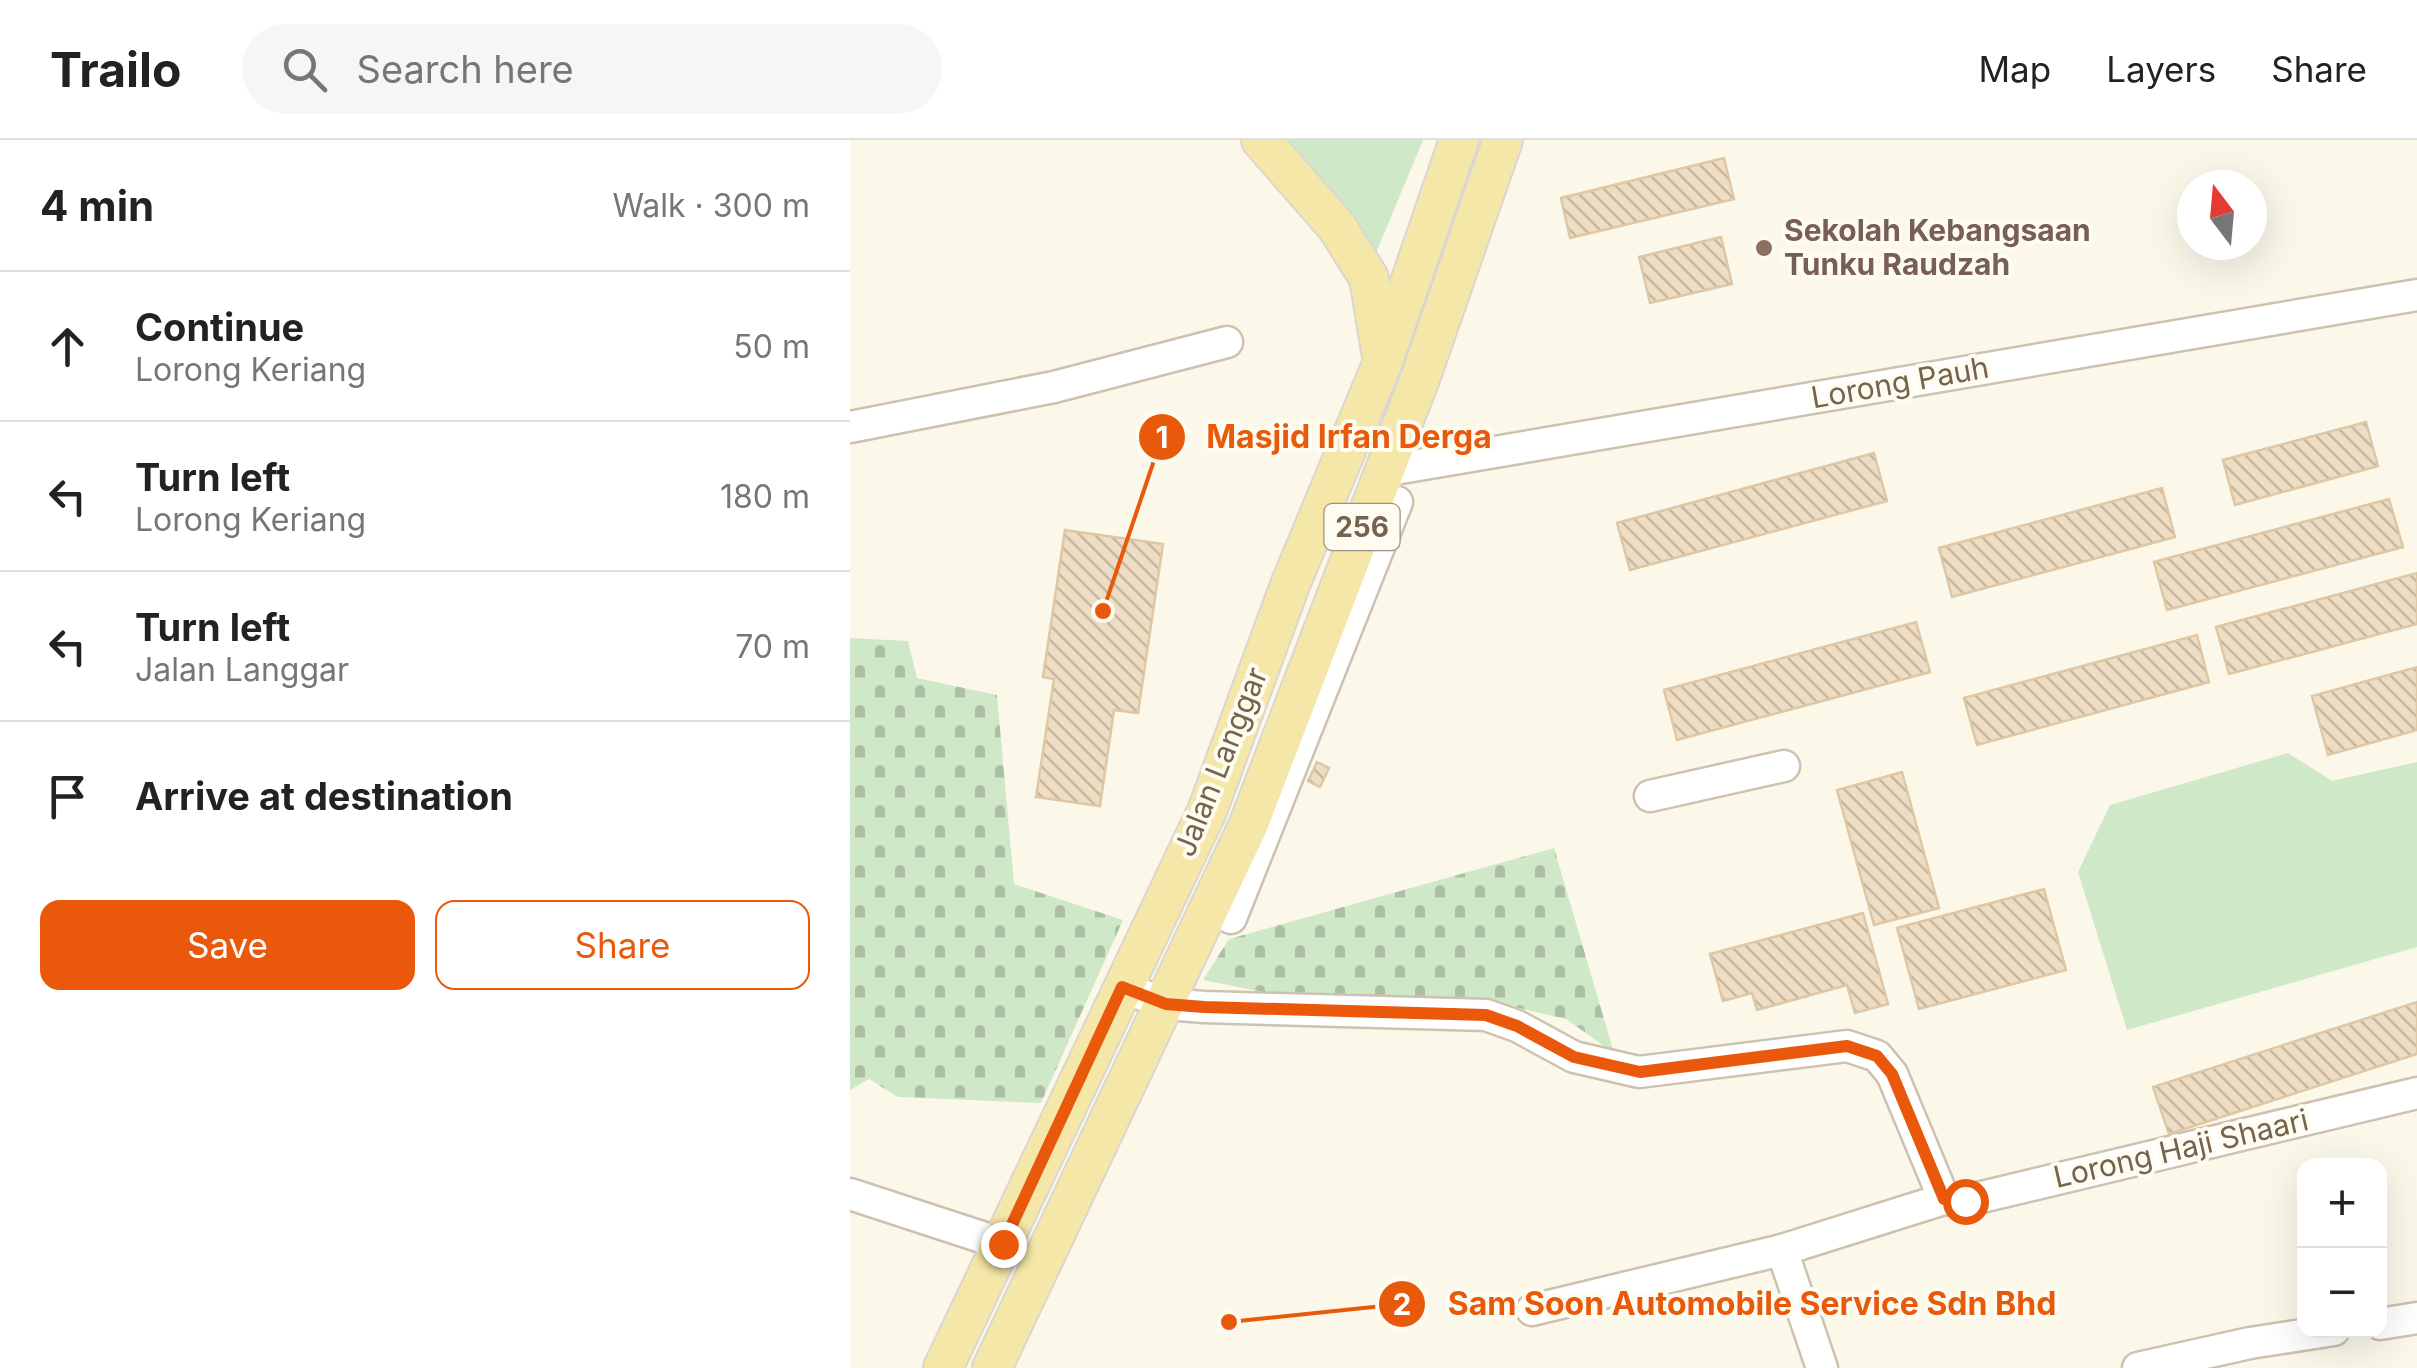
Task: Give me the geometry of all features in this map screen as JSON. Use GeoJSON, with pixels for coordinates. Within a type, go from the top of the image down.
{"type":"FeatureCollection","features":[{"type":"Feature","properties":{"kind":"main road"},"geometry":{"type":"LineString","coordinates":[[1261,140],[1337,227],[1369,278],[1377,306],[1382,364]]}},
{"type":"Feature","properties":{"kind":"main road","name":"Jalan Langgar"},"geometry":{"type":"LineString","coordinates":[[944,1368],[1207,810],[1290,584],[1382,364],[1459,140]]}},
{"type":"Feature","properties":{"kind":"main road","name":"Jalan Langgar"},"geometry":{"type":"LineString","coordinates":[[992,1368],[1248,826],[1390,487],[1504,140]]}},
{"type":"Feature","properties":{"kind":"street","name":"Lorong Pauh"},"geometry":{"type":"LineString","coordinates":[[1390,487],[2417,295]]}},
{"type":"Feature","properties":{"kind":"street"},"geometry":{"type":"LineString","coordinates":[[850,426],[1054,387],[1227,342]]}},
{"type":"Feature","properties":{"kind":"street"},"geometry":{"type":"LineString","coordinates":[[1231,918],[1390,487]]}},
{"type":"Feature","properties":{"kind":"street"},"geometry":{"type":"LineString","coordinates":[[1650,796],[1784,766]]}},
{"type":"Feature","properties":{"kind":"street"},"geometry":{"type":"LineString","coordinates":[[1122,987],[1166,1004],[1486,1015],[1517,1026],[1574,1057],[1640,1072],[1847,1046],[1877,1056],[1892,1074],[1944,1199]]}},
{"type":"Feature","properties":{"kind":"street","name":"Lorong Haji Shaari"},"geometry":{"type":"LineString","coordinates":[[1532,1310],[1782,1250],[1944,1199],[1965,1201],[2417,1093]]}},
{"type":"Feature","properties":{"kind":"street"},"geometry":{"type":"LineString","coordinates":[[850,1194],[1003,1244]]}},
{"type":"Feature","properties":{"kind":"street"},"geometry":{"type":"LineString","coordinates":[[1782,1250],[1822,1368]]}},
{"type":"Feature","properties":{"kind":"street"},"geometry":{"type":"LineString","coordinates":[[2387,1323],[2417,1318]]}},
{"type":"Feature","properties":{"kind":"street"},"geometry":{"type":"LineString","coordinates":[[2138,1368],[2253,1355],[2308,1338]]}},
{"type":"Feature","properties":{"kind":"green space"},"geometry":{"type":"Polygon","coordinates":[[[1279,140],[1423,140],[1376,253],[1318,179],[1279,140]]]}},
{"type":"Feature","properties":{"kind":"green space"},"geometry":{"type":"Polygon","coordinates":[[[850,638],[908,641],[917,678],[997,695],[1014,884],[1123,920],[1041,1103],[898,1097],[869,1079],[850,1090],[850,638]]]}},
{"type":"Feature","properties":{"kind":"green space"},"geometry":{"type":"Polygon","coordinates":[[[2288,753],[2332,781],[2417,762],[2417,947],[2127,1030],[2078,872],[2110,805],[2288,753]]]}},
{"type":"Feature","properties":{"kind":"green space"},"geometry":{"type":"Polygon","coordinates":[[[1554,848],[1614,1053],[1566,1019],[1506,1005],[1430,998],[1288,997],[1203,980],[1229,939],[1554,848]]]}},
{"type":"Feature","properties":{"kind":"building"},"geometry":{"type":"Polygon","coordinates":[[[1724,158],[1734,199],[1570,238],[1561,198],[1724,158]]]}},
{"type":"Feature","properties":{"kind":"building"},"geometry":{"type":"Polygon","coordinates":[[[1721,237],[1732,284],[1650,303],[1639,257],[1721,237]]]}},
{"type":"Feature","properties":{"kind":"building"},"geometry":{"type":"Polygon","coordinates":[[[2366,422],[2378,466],[2235,505],[2223,460],[2366,422]]]}},
{"type":"Feature","properties":{"kind":"building"},"geometry":{"type":"Polygon","coordinates":[[[1874,453],[1887,501],[1630,570],[1617,523],[1874,453]]]}},
{"type":"Feature","properties":{"kind":"building"},"geometry":{"type":"Polygon","coordinates":[[[2162,488],[2175,537],[1952,597],[1939,548],[2162,488]]]}},
{"type":"Feature","properties":{"kind":"building"},"geometry":{"type":"Polygon","coordinates":[[[2389,499],[2403,547],[2167,610],[2154,562],[2389,499]]]}},
{"type":"Feature","properties":{"kind":"building"},"geometry":{"type":"Polygon","coordinates":[[[1065,530],[1163,544],[1138,713],[1114,710],[1100,806],[1036,797],[1054,679],[1043,677],[1065,530]]]}},
{"type":"Feature","properties":{"kind":"building"},"geometry":{"type":"Polygon","coordinates":[[[2417,573],[2417,624],[2229,674],[2216,627],[2417,573]]]}},
{"type":"Feature","properties":{"kind":"building"},"geometry":{"type":"Polygon","coordinates":[[[1916,622],[1930,672],[1677,740],[1664,690],[1916,622]]]}},
{"type":"Feature","properties":{"kind":"building"},"geometry":{"type":"Polygon","coordinates":[[[2197,635],[2209,682],[1977,745],[1964,698],[2197,635]]]}},
{"type":"Feature","properties":{"kind":"building"},"geometry":{"type":"Polygon","coordinates":[[[2417,667],[2417,730],[2328,755],[2312,696],[2417,667]]]}},
{"type":"Feature","properties":{"kind":"building"},"geometry":{"type":"Polygon","coordinates":[[[1317,762],[1329,768],[1320,787],[1308,781],[1317,762]]]}},
{"type":"Feature","properties":{"kind":"building"},"geometry":{"type":"Polygon","coordinates":[[[1902,772],[1939,908],[1874,925],[1837,790],[1902,772]]]}},
{"type":"Feature","properties":{"kind":"building"},"geometry":{"type":"Polygon","coordinates":[[[2044,889],[2066,970],[1919,1009],[1897,928],[2044,889]]]}},
{"type":"Feature","properties":{"kind":"building"},"geometry":{"type":"Polygon","coordinates":[[[1863,913],[1888,1004],[1855,1013],[1847,985],[1757,1010],[1752,993],[1723,1001],[1710,954],[1863,913]]]}},
{"type":"Feature","properties":{"kind":"building"},"geometry":{"type":"Polygon","coordinates":[[[2417,1002],[2417,1054],[2169,1134],[2153,1087],[2417,1002]]]}},
{"type":"Feature","properties":{"kind":"place","name":"Sekolah Kebangsaan Tunku Raudzah"},"geometry":{"type":"Point","coordinates":[1764,248]}},
{"type":"Feature","properties":{"kind":"place","name":"Masjid Irfan Derga"},"geometry":{"type":"Point","coordinates":[1103,611]}},
{"type":"Feature","properties":{"kind":"place","name":"Sam Soon Automobile Service Sdn Bhd"},"geometry":{"type":"Point","coordinates":[1229,1322]}},
{"type":"Feature","properties":{"kind":"route"},"geometry":{"type":"LineString","coordinates":[[1003,1244],[1122,987],[1166,1004],[1204,1007],[1486,1015],[1517,1026],[1574,1057],[1640,1072],[1847,1046],[1877,1056],[1892,1074],[1944,1199],[1965,1201]]}}]}
